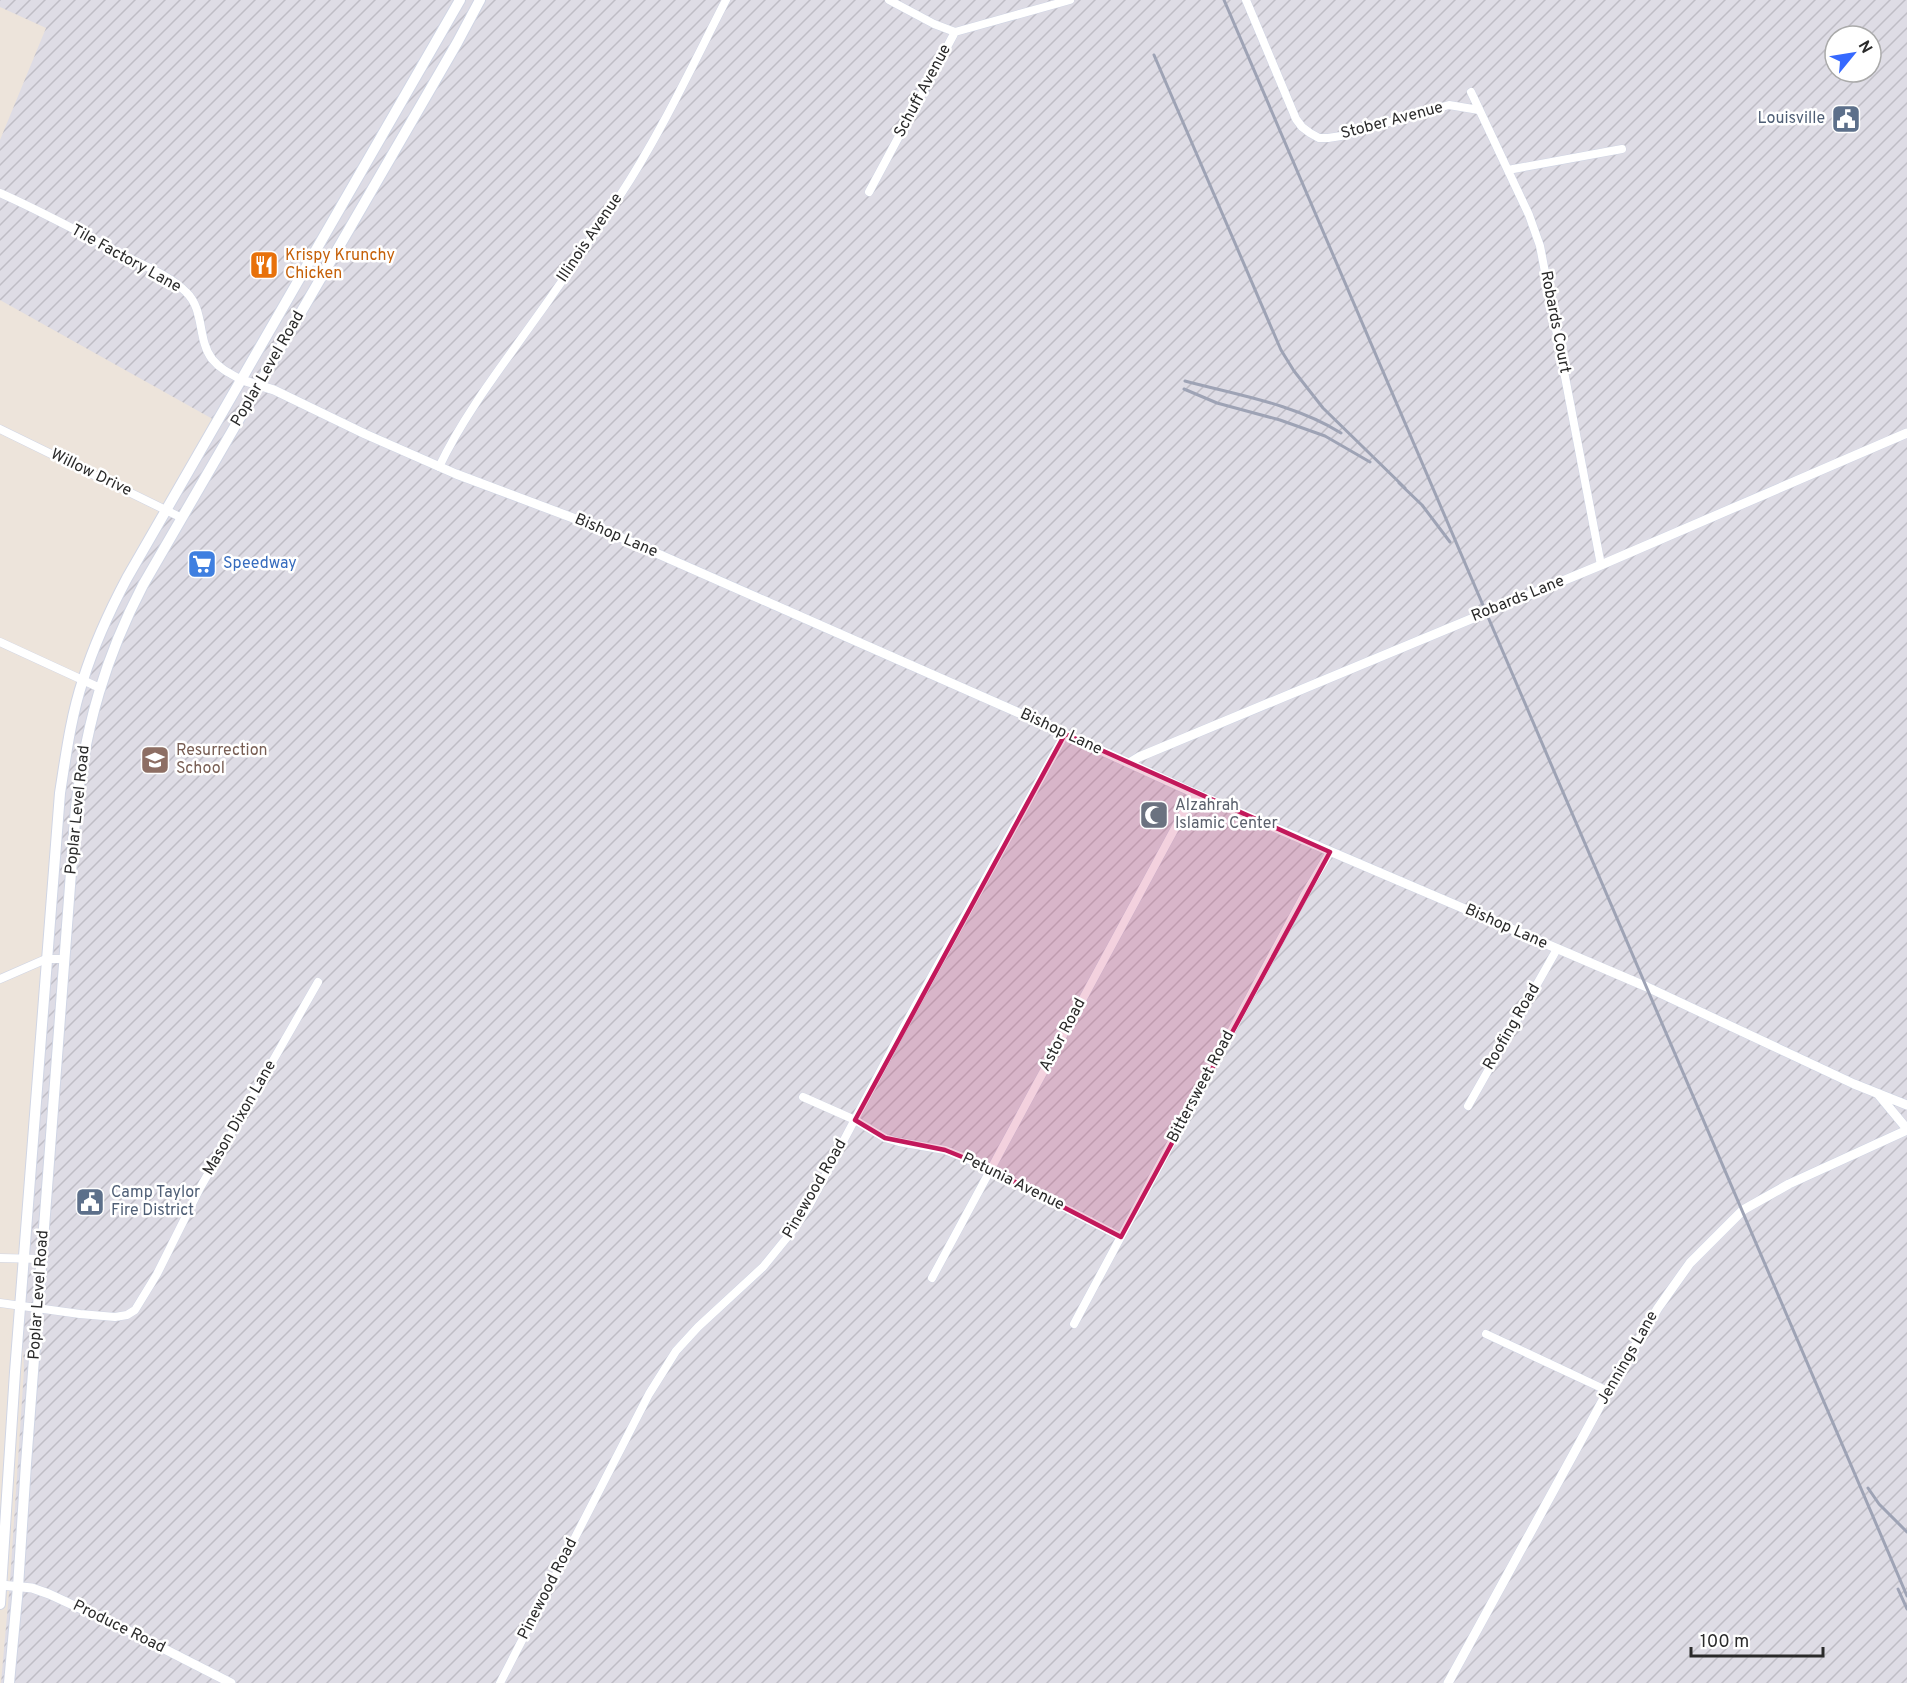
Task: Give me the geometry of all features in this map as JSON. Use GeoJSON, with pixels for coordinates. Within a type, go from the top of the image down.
{"type":"FeatureCollection","features":[{"type":"Feature","properties":{"kind":"main road","name":"Poplar Level Road"},"geometry":{"type":"LineString","coordinates":[[0,1604],[2,1514],[21,1304],[60,793],[67,747],[82,681],[115,600],[460,0]]}},
{"type":"Feature","properties":{"kind":"main road","name":"Poplar Level Road"},"geometry":{"type":"LineString","coordinates":[[9,1683],[76,807],[81,762],[99,688],[128,615],[457,44],[480,0]]}},
{"type":"Feature","properties":{"kind":"street","name":"Illinois Avenue"},"geometry":{"type":"LineString","coordinates":[[439,467],[471,408],[538,315],[631,178],[726,0]]}},
{"type":"Feature","properties":{"kind":"street"},"geometry":{"type":"LineString","coordinates":[[889,0],[934,24],[955,32]]}},
{"type":"Feature","properties":{"kind":"street","name":"Schuff Avenue"},"geometry":{"type":"LineString","coordinates":[[869,192],[955,32],[1070,0]]}},
{"type":"Feature","properties":{"kind":"street","name":"Stober Avenue"},"geometry":{"type":"LineString","coordinates":[[1246,0],[1296,119],[1302,127],[1319,138],[1341,136],[1449,105],[1479,110]]}},
{"type":"Feature","properties":{"kind":"street","name":"Robards Court"},"geometry":{"type":"LineString","coordinates":[[1471,92],[1529,214],[1540,246],[1601,565]]}},
{"type":"Feature","properties":{"kind":"street"},"geometry":{"type":"LineString","coordinates":[[1508,170],[1622,148]]}},
{"type":"Feature","properties":{"kind":"street","name":"Tile Factory Lane"},"geometry":{"type":"LineString","coordinates":[[0,193],[107,246],[175,283],[188,294],[196,306],[205,346],[213,359],[228,373],[242,380]]}},
{"type":"Feature","properties":{"kind":"street","name":"Bishop Lane"},"geometry":{"type":"LineString","coordinates":[[242,380],[274,390],[439,467],[597,527],[1194,793],[1647,987],[1854,1084],[1907,1105]]}},
{"type":"Feature","properties":{"kind":"street","name":"Willow Drive"},"geometry":{"type":"LineString","coordinates":[[0,429],[182,518]]}},
{"type":"Feature","properties":{"kind":"street","name":"Robards Lane"},"geometry":{"type":"LineString","coordinates":[[1129,763],[1422,638],[1601,565],[1907,433]]}},
{"type":"Feature","properties":{"kind":"street"},"geometry":{"type":"LineString","coordinates":[[0,642],[99,688]]}},
{"type":"Feature","properties":{"kind":"street","name":"Pinewood Road"},"geometry":{"type":"LineString","coordinates":[[500,1683],[665,1367],[698,1327],[763,1267],[782,1246],[809,1206],[1065,734]]}},
{"type":"Feature","properties":{"kind":"street","name":"Astor Road"},"geometry":{"type":"LineString","coordinates":[[932,1278],[1194,793]]}},
{"type":"Feature","properties":{"kind":"street","name":"Bittersweet Road"},"geometry":{"type":"LineString","coordinates":[[1074,1324],[1305,894],[1330,852]]}},
{"type":"Feature","properties":{"kind":"street","name":"Roofing Road"},"geometry":{"type":"LineString","coordinates":[[1468,1106],[1557,949]]}},
{"type":"Feature","properties":{"kind":"street"},"geometry":{"type":"LineString","coordinates":[[0,979],[46,959],[64,959]]}},
{"type":"Feature","properties":{"kind":"street","name":"Mason Dixon Lane"},"geometry":{"type":"LineString","coordinates":[[0,1303],[115,1317],[127,1316],[135,1310],[157,1274],[200,1188],[318,982]]}},
{"type":"Feature","properties":{"kind":"street","name":"Bishop Lane"},"geometry":{"type":"LineString","coordinates":[[1876,1092],[1907,1130]]}},
{"type":"Feature","properties":{"kind":"street","name":"Petunia Avenue"},"geometry":{"type":"LineString","coordinates":[[803,1097],[855,1120],[885,1138],[945,1150],[991,1169],[1121,1237]]}},
{"type":"Feature","properties":{"kind":"street","name":"Jennings Lane"},"geometry":{"type":"LineString","coordinates":[[1448,1683],[1608,1391],[1669,1291],[1690,1263],[1743,1210],[1789,1184],[1907,1130]]}},
{"type":"Feature","properties":{"kind":"street"},"geometry":{"type":"LineString","coordinates":[[0,1258],[42,1259]]}},
{"type":"Feature","properties":{"kind":"street"},"geometry":{"type":"LineString","coordinates":[[1486,1334],[1608,1391]]}},
{"type":"Feature","properties":{"kind":"street","name":"Produce Road"},"geometry":{"type":"LineString","coordinates":[[1,1585],[32,1588],[89,1612],[231,1683]]}},
{"type":"Feature","properties":{"kind":"highlighted area"},"geometry":{"type":"Polygon","coordinates":[[[1065,734],[1330,852],[1121,1237],[982,1165],[945,1150],[885,1138],[855,1120],[1065,734]]]}},
{"type":"Feature","properties":{"kind":"shaded area"},"geometry":{"type":"Polygon","coordinates":[[[0,0],[1907,0],[1907,1683],[1,1683],[24,1370],[21,1304],[60,793],[82,680],[115,600],[218,422],[0,300],[0,140],[46,28],[0,7],[0,0]]]}},
{"type":"Feature","properties":{"kind":"railway"},"geometry":{"type":"LineString","coordinates":[[1224,0],[1907,1596]]}},
{"type":"Feature","properties":{"kind":"railway"},"geometry":{"type":"LineString","coordinates":[[1154,55],[1281,350],[1323,408],[1405,488]]}},
{"type":"Feature","properties":{"kind":"railway"},"geometry":{"type":"LineString","coordinates":[[1185,381],[1285,407],[1341,433]]}},
{"type":"Feature","properties":{"kind":"railway"},"geometry":{"type":"LineString","coordinates":[[1184,389],[1217,403],[1280,420],[1325,436],[1370,462]]}},
{"type":"Feature","properties":{"kind":"railway"},"geometry":{"type":"LineString","coordinates":[[1399,483],[1422,505],[1450,542]]}},
{"type":"Feature","properties":{"kind":"railway"},"geometry":{"type":"LineString","coordinates":[[1868,1488],[1879,1504],[1907,1532]]}},
{"type":"Feature","properties":{"kind":"railway"},"geometry":{"type":"LineString","coordinates":[[1898,1589],[1907,1609]]}},
{"type":"Feature","properties":{"kind":"place","name":"Louisville"},"geometry":{"type":"Point","coordinates":[1846,119]}},
{"type":"Feature","properties":{"kind":"place","name":"Krispy Krunchy Chicken"},"geometry":{"type":"Point","coordinates":[264,265]}},
{"type":"Feature","properties":{"kind":"place","name":"Speedway"},"geometry":{"type":"Point","coordinates":[202,564]}},
{"type":"Feature","properties":{"kind":"place","name":"Resurrection School"},"geometry":{"type":"Point","coordinates":[155,760]}},
{"type":"Feature","properties":{"kind":"place","name":"Alzahrah Islamic Center"},"geometry":{"type":"Point","coordinates":[1154,815]}},
{"type":"Feature","properties":{"kind":"place","name":"Camp Taylor Fire District"},"geometry":{"type":"Point","coordinates":[90,1202]}}]}
